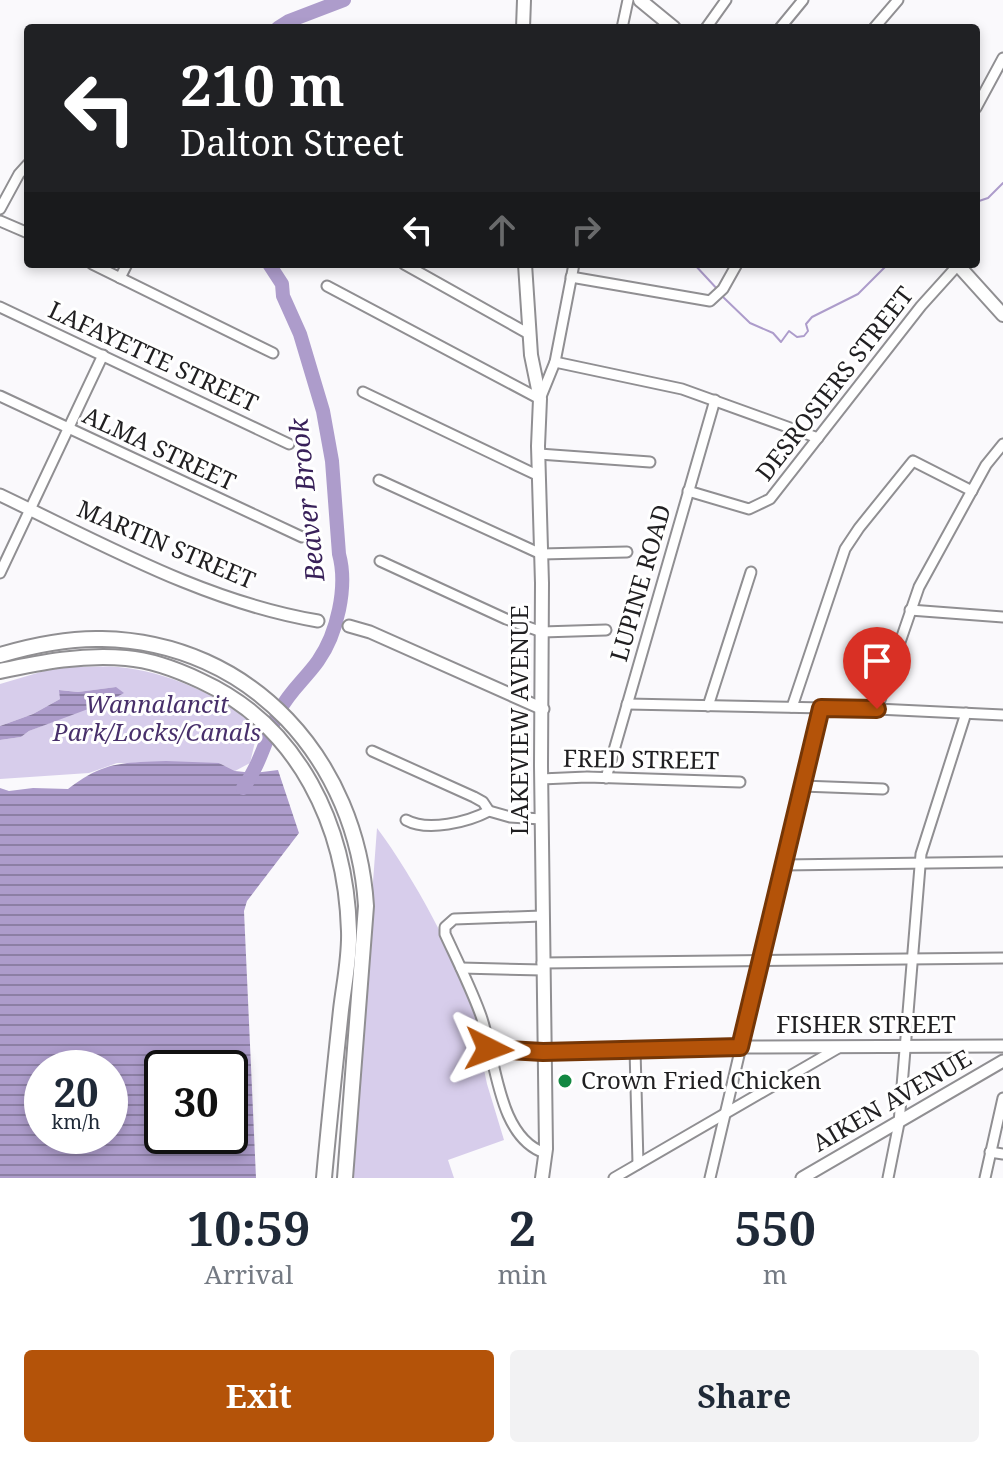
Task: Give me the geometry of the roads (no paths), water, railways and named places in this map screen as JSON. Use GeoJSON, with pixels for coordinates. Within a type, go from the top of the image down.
{"type":"FeatureCollection","features":[{"type":"Feature","properties":{"kind":"main road"},"geometry":{"type":"LineString","coordinates":[[523,24],[524,0]]}},
{"type":"Feature","properties":{"kind":"main road"},"geometry":{"type":"LineString","coordinates":[[640,0],[669,24]]}},
{"type":"Feature","properties":{"kind":"main road","name":"LAKEVIEW AVENUE"},"geometry":{"type":"LineString","coordinates":[[525,268],[531,355],[540,399],[545,1153],[542,1178]]}},
{"type":"Feature","properties":{"kind":"main road"},"geometry":{"type":"LineString","coordinates":[[961,268],[1003,315]]}},
{"type":"Feature","properties":{"kind":"main road"},"geometry":{"type":"LineString","coordinates":[[0,655],[59,641],[130,641],[189,656],[237,678],[260,694],[290,722],[319,757],[346,808],[364,878],[365,926],[345,1178]]}},
{"type":"Feature","properties":{"kind":"main road"},"geometry":{"type":"LineString","coordinates":[[0,671],[63,659],[128,658],[186,674],[224,691],[248,708],[281,739],[313,785],[334,831],[341,862],[349,933],[324,1178]]}},
{"type":"Feature","properties":{"kind":"street"},"geometry":{"type":"LineString","coordinates":[[623,24],[628,0]]}},
{"type":"Feature","properties":{"kind":"street"},"geometry":{"type":"LineString","coordinates":[[709,24],[726,0]]}},
{"type":"Feature","properties":{"kind":"street"},"geometry":{"type":"LineString","coordinates":[[783,24],[803,0]]}},
{"type":"Feature","properties":{"kind":"street"},"geometry":{"type":"LineString","coordinates":[[877,24],[898,0]]}},
{"type":"Feature","properties":{"kind":"street"},"geometry":{"type":"LineString","coordinates":[[980,101],[1003,58]]}},
{"type":"Feature","properties":{"kind":"street"},"geometry":{"type":"LineString","coordinates":[[0,209],[24,168]]}},
{"type":"Feature","properties":{"kind":"street"},"geometry":{"type":"LineString","coordinates":[[0,221],[24,231]]}},
{"type":"Feature","properties":{"kind":"street"},"geometry":{"type":"LineString","coordinates":[[100,268],[273,353]]}},
{"type":"Feature","properties":{"kind":"street"},"geometry":{"type":"LineString","coordinates":[[120,278],[125,268]]}},
{"type":"Feature","properties":{"kind":"street"},"geometry":{"type":"LineString","coordinates":[[411,268],[529,334]]}},
{"type":"Feature","properties":{"kind":"street"},"geometry":{"type":"LineString","coordinates":[[327,286],[540,399],[555,362],[573,268]]}},
{"type":"Feature","properties":{"kind":"street"},"geometry":{"type":"LineString","coordinates":[[571,277],[710,301],[720,293],[735,268]]}},
{"type":"Feature","properties":{"kind":"street","name":"DESROSIERS STREET"},"geometry":{"type":"LineString","coordinates":[[688,491],[749,509],[770,499],[921,306],[955,268]]}},
{"type":"Feature","properties":{"kind":"street","name":"LAFAYETTE STREET"},"geometry":{"type":"LineString","coordinates":[[0,307],[289,444]]}},
{"type":"Feature","properties":{"kind":"street"},"geometry":{"type":"LineString","coordinates":[[0,573],[103,355]]}},
{"type":"Feature","properties":{"kind":"street"},"geometry":{"type":"LineString","coordinates":[[555,362],[671,386],[818,438]]}},
{"type":"Feature","properties":{"kind":"street"},"geometry":{"type":"LineString","coordinates":[[363,392],[539,476]]}},
{"type":"Feature","properties":{"kind":"street","name":"ALMA STREET"},"geometry":{"type":"LineString","coordinates":[[0,396],[302,537]]}},
{"type":"Feature","properties":{"kind":"street","name":"LUPINE ROAD"},"geometry":{"type":"LineString","coordinates":[[606,778],[715,400]]}},
{"type":"Feature","properties":{"kind":"street"},"geometry":{"type":"LineString","coordinates":[[877,709],[919,587],[990,459],[1003,444]]}},
{"type":"Feature","properties":{"kind":"street"},"geometry":{"type":"LineString","coordinates":[[539,454],[650,462]]}},
{"type":"Feature","properties":{"kind":"street"},"geometry":{"type":"LineString","coordinates":[[792,707],[845,549],[913,461],[972,491]]}},
{"type":"Feature","properties":{"kind":"street"},"geometry":{"type":"LineString","coordinates":[[379,480],[541,554],[627,552]]}},
{"type":"Feature","properties":{"kind":"street","name":"MARTIN STREET"},"geometry":{"type":"LineString","coordinates":[[0,495],[228,599],[269,612],[318,621]]}},
{"type":"Feature","properties":{"kind":"street"},"geometry":{"type":"LineString","coordinates":[[380,561],[542,632],[606,630]]}},
{"type":"Feature","properties":{"kind":"street"},"geometry":{"type":"LineString","coordinates":[[708,706],[751,572]]}},
{"type":"Feature","properties":{"kind":"street"},"geometry":{"type":"LineString","coordinates":[[910,610],[1003,617]]}},
{"type":"Feature","properties":{"kind":"street"},"geometry":{"type":"LineString","coordinates":[[349,626],[370,632],[543,709]]}},
{"type":"Feature","properties":{"kind":"street"},"geometry":{"type":"LineString","coordinates":[[627,704],[1003,715]]}},
{"type":"Feature","properties":{"kind":"street"},"geometry":{"type":"LineString","coordinates":[[710,1178],[821,708]]}},
{"type":"Feature","properties":{"kind":"street"},"geometry":{"type":"LineString","coordinates":[[888,1178],[899,1123],[920,863],[966,713]]}},
{"type":"Feature","properties":{"kind":"street"},"geometry":{"type":"LineString","coordinates":[[372,751],[474,797],[483,802],[489,811],[510,817],[541,819]]}},
{"type":"Feature","properties":{"kind":"street","name":"FRED STREET"},"geometry":{"type":"LineString","coordinates":[[541,779],[740,782]]}},
{"type":"Feature","properties":{"kind":"street"},"geometry":{"type":"LineString","coordinates":[[802,786],[883,789]]}},
{"type":"Feature","properties":{"kind":"street"},"geometry":{"type":"LineString","coordinates":[[406,820],[422,826],[475,818],[489,811]]}},
{"type":"Feature","properties":{"kind":"street"},"geometry":{"type":"LineString","coordinates":[[783,865],[1003,862]]}},
{"type":"Feature","properties":{"kind":"street"},"geometry":{"type":"LineString","coordinates":[[542,916],[454,919],[445,927],[445,934],[481,1015],[500,1094],[513,1123],[528,1146],[545,1153]]}},
{"type":"Feature","properties":{"kind":"street"},"geometry":{"type":"LineString","coordinates":[[461,968],[761,960],[1003,958]]}},
{"type":"Feature","properties":{"kind":"street","name":"FISHER STREET"},"geometry":{"type":"LineString","coordinates":[[489,1049],[543,1052],[740,1047],[1003,1046]]}},
{"type":"Feature","properties":{"kind":"street"},"geometry":{"type":"LineString","coordinates":[[614,1178],[840,1047]]}},
{"type":"Feature","properties":{"kind":"street"},"geometry":{"type":"LineString","coordinates":[[635,1049],[638,1164]]}},
{"type":"Feature","properties":{"kind":"street","name":"AIKEN AVENUE"},"geometry":{"type":"LineString","coordinates":[[802,1178],[1003,1061]]}},
{"type":"Feature","properties":{"kind":"street"},"geometry":{"type":"LineString","coordinates":[[985,1178],[1003,1098]]}},
{"type":"Feature","properties":{"kind":"street"},"geometry":{"type":"LineString","coordinates":[[990,1152],[1003,1154]]}},
{"type":"Feature","properties":{"kind":"waterway","name":"Beaver Brook"},"geometry":{"type":"LineString","coordinates":[[284,24],[344,0]]}},
{"type":"Feature","properties":{"kind":"waterway"},"geometry":{"type":"LineString","coordinates":[[980,201],[988,198],[1003,183]]}},
{"type":"Feature","properties":{"kind":"waterway","name":"Beaver Brook"},"geometry":{"type":"LineString","coordinates":[[243,788],[284,703],[313,667],[331,638],[339,610],[342,581],[332,461],[323,411],[300,334],[283,296],[282,284],[272,268]]}},
{"type":"Feature","properties":{"kind":"waterway"},"geometry":{"type":"LineString","coordinates":[[698,268],[719,291]]}},
{"type":"Feature","properties":{"kind":"waterway"},"geometry":{"type":"LineString","coordinates":[[722,296],[750,323],[773,333],[781,342],[789,331],[797,337],[804,336],[808,331],[806,324],[812,317],[858,294],[884,268]]}},
{"type":"Feature","properties":{"kind":"place","name":"Crown Fried Chicken"},"geometry":{"type":"Point","coordinates":[565,1081]}},
{"type":"Feature","properties":{"kind":"park label","name":"Wannalancit Park/Locks/Canals"},"geometry":{"type":"Point","coordinates":[157,719]}}]}
